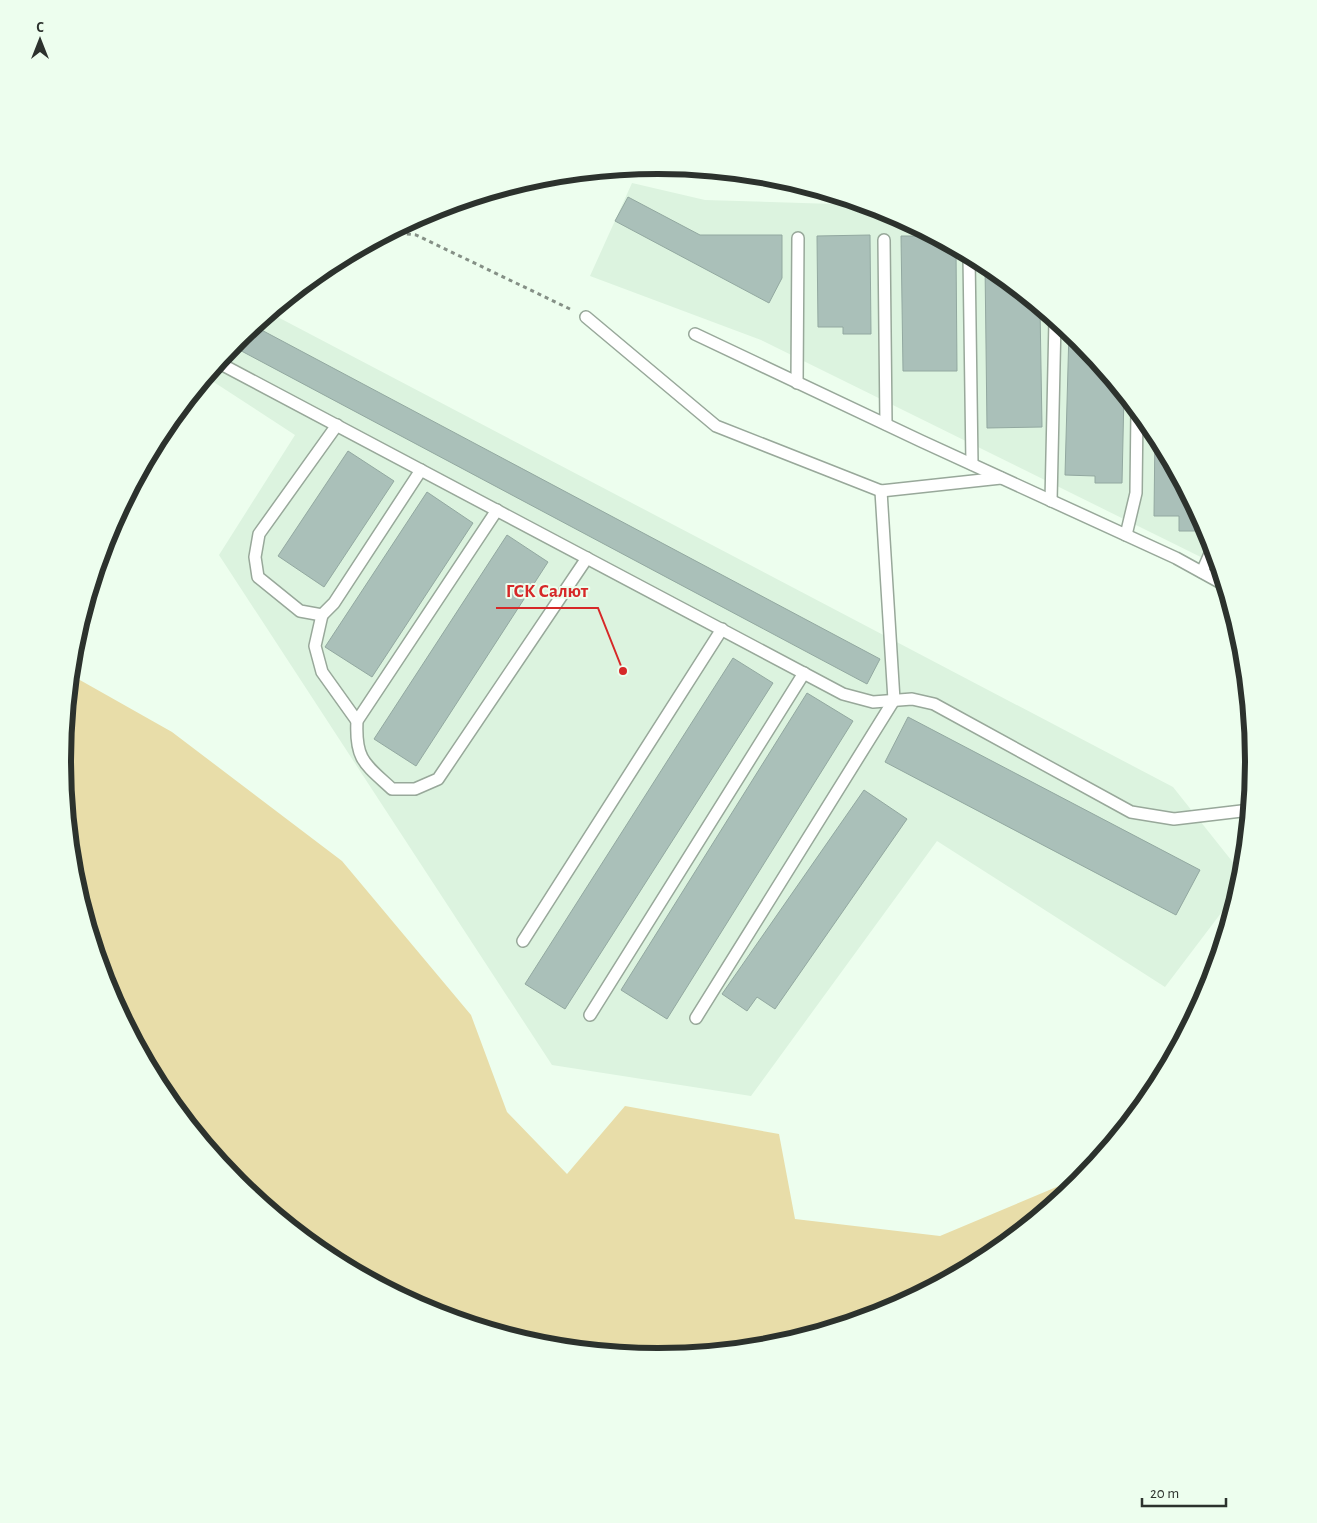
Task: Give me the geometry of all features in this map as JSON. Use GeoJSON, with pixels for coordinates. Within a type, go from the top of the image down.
{"type":"FeatureCollection","features":[{"type":"Feature","properties":{"kind":"lane"},"geometry":{"type":"LineString","coordinates":[[797,382],[798,238]]}},
{"type":"Feature","properties":{"kind":"lane"},"geometry":{"type":"LineString","coordinates":[[884,240],[886,424]]}},
{"type":"Feature","properties":{"kind":"lane"},"geometry":{"type":"LineString","coordinates":[[969,263],[972,464]]}},
{"type":"Feature","properties":{"kind":"lane"},"geometry":{"type":"LineString","coordinates":[[586,317],[716,426],[881,491],[1003,478]]}},
{"type":"Feature","properties":{"kind":"lane"},"geometry":{"type":"LineString","coordinates":[[1051,501],[1055,328]]}},
{"type":"Feature","properties":{"kind":"lane"},"geometry":{"type":"LineString","coordinates":[[695,334],[1126,535],[1217,581]]}},
{"type":"Feature","properties":{"kind":"lane"},"geometry":{"type":"LineString","coordinates":[[224,366],[843,694],[873,702],[912,699],[934,704],[1131,812],[1174,818],[1243,811]]}},
{"type":"Feature","properties":{"kind":"lane"},"geometry":{"type":"LineString","coordinates":[[1126,535],[1136,493],[1138,422]]}},
{"type":"Feature","properties":{"kind":"lane"},"geometry":{"type":"LineString","coordinates":[[322,614],[300,611],[258,577],[255,557],[259,534],[337,426]]}},
{"type":"Feature","properties":{"kind":"lane"},"geometry":{"type":"LineString","coordinates":[[358,721],[322,672],[315,646],[322,614],[334,603],[421,470]]}},
{"type":"Feature","properties":{"kind":"lane"},"geometry":{"type":"LineString","coordinates":[[696,1018],[894,700],[881,491]]}},
{"type":"Feature","properties":{"kind":"lane"},"geometry":{"type":"LineString","coordinates":[[497,510],[358,721],[356,742],[363,762],[392,789],[414,789],[438,779],[587,558]]}},
{"type":"Feature","properties":{"kind":"lane"},"geometry":{"type":"LineString","coordinates":[[1202,572],[1209,557]]}},
{"type":"Feature","properties":{"kind":"lane"},"geometry":{"type":"LineString","coordinates":[[523,941],[722,630]]}},
{"type":"Feature","properties":{"kind":"lane"},"geometry":{"type":"LineString","coordinates":[[590,1015],[804,673]]}},
{"type":"Feature","properties":{"kind":"path"},"geometry":{"type":"LineString","coordinates":[[403,233],[416,235],[586,317]]}},
{"type":"Feature","properties":{"kind":"shaded area"},"geometry":{"type":"Polygon","coordinates":[[[632,183],[705,200],[845,204],[918,235],[985,273],[1016,296],[1074,346],[1100,374],[1147,435],[1167,468],[1185,502],[1211,562],[761,340],[590,276],[632,183]]]}},
{"type":"Feature","properties":{"kind":"shaded area"},"geometry":{"type":"Polygon","coordinates":[[[276,316],[1173,787],[1236,866],[1228,904],[1165,987],[937,841],[751,1096],[552,1065],[219,555],[295,435],[212,381],[243,346],[276,316]]]}},
{"type":"Feature","properties":{"kind":"shaded area"},"geometry":{"type":"Polygon","coordinates":[[[77,678],[172,732],[342,861],[471,1015],[507,1112],[567,1174],[625,1106],[779,1134],[795,1219],[940,1236],[1069,1182],[1046,1203],[985,1250],[918,1288],[847,1318],[810,1329],[735,1344],[658,1349],[620,1347],[582,1344],[507,1329],[470,1318],[434,1304],[365,1270],[332,1250],[271,1203],[217,1149],[170,1088],[132,1021],[116,986],[102,950],[91,913],[76,838],[71,762],[77,678]]]}},
{"type":"Feature","properties":{"kind":"building"},"geometry":{"type":"Polygon","coordinates":[[[628,197],[700,235],[782,235],[782,278],[769,303],[615,221],[628,197]]]}},
{"type":"Feature","properties":{"kind":"building"},"geometry":{"type":"Polygon","coordinates":[[[870,235],[871,334],[843,334],[843,327],[818,327],[817,236],[870,235]]]}},
{"type":"Feature","properties":{"kind":"building"},"geometry":{"type":"Polygon","coordinates":[[[901,236],[920,236],[956,255],[957,371],[903,371],[901,236]]]}},
{"type":"Feature","properties":{"kind":"building"},"geometry":{"type":"Polygon","coordinates":[[[985,273],[1040,315],[1042,427],[987,428],[985,273]]]}},
{"type":"Feature","properties":{"kind":"building"},"geometry":{"type":"Polygon","coordinates":[[[261,330],[880,659],[867,684],[239,350],[261,330]]]}},
{"type":"Feature","properties":{"kind":"building"},"geometry":{"type":"Polygon","coordinates":[[[1069,341],[1100,374],[1124,404],[1122,483],[1095,483],[1095,476],[1065,475],[1069,341]]]}},
{"type":"Feature","properties":{"kind":"building"},"geometry":{"type":"Polygon","coordinates":[[[1155,448],[1185,502],[1198,531],[1179,531],[1179,516],[1154,516],[1155,448]]]}},
{"type":"Feature","properties":{"kind":"building"},"geometry":{"type":"Polygon","coordinates":[[[348,451],[394,481],[324,587],[278,556],[348,451]]]}},
{"type":"Feature","properties":{"kind":"building"},"geometry":{"type":"Polygon","coordinates":[[[427,492],[473,523],[372,677],[325,647],[427,492]]]}},
{"type":"Feature","properties":{"kind":"building"},"geometry":{"type":"Polygon","coordinates":[[[507,535],[548,562],[416,766],[374,739],[507,535]]]}},
{"type":"Feature","properties":{"kind":"building"},"geometry":{"type":"Polygon","coordinates":[[[733,658],[773,683],[565,1009],[525,984],[733,658]]]}},
{"type":"Feature","properties":{"kind":"building"},"geometry":{"type":"Polygon","coordinates":[[[807,693],[853,721],[667,1019],[621,990],[807,693]]]}},
{"type":"Feature","properties":{"kind":"building"},"geometry":{"type":"Polygon","coordinates":[[[908,717],[1200,870],[1176,915],[885,762],[908,717]]]}},
{"type":"Feature","properties":{"kind":"building"},"geometry":{"type":"Polygon","coordinates":[[[864,790],[907,819],[775,1009],[757,997],[747,1011],[722,994],[864,790]]]}},
{"type":"Feature","properties":{"kind":"place","name":"ГСК Салют"},"geometry":{"type":"Point","coordinates":[623,671]}}]}
